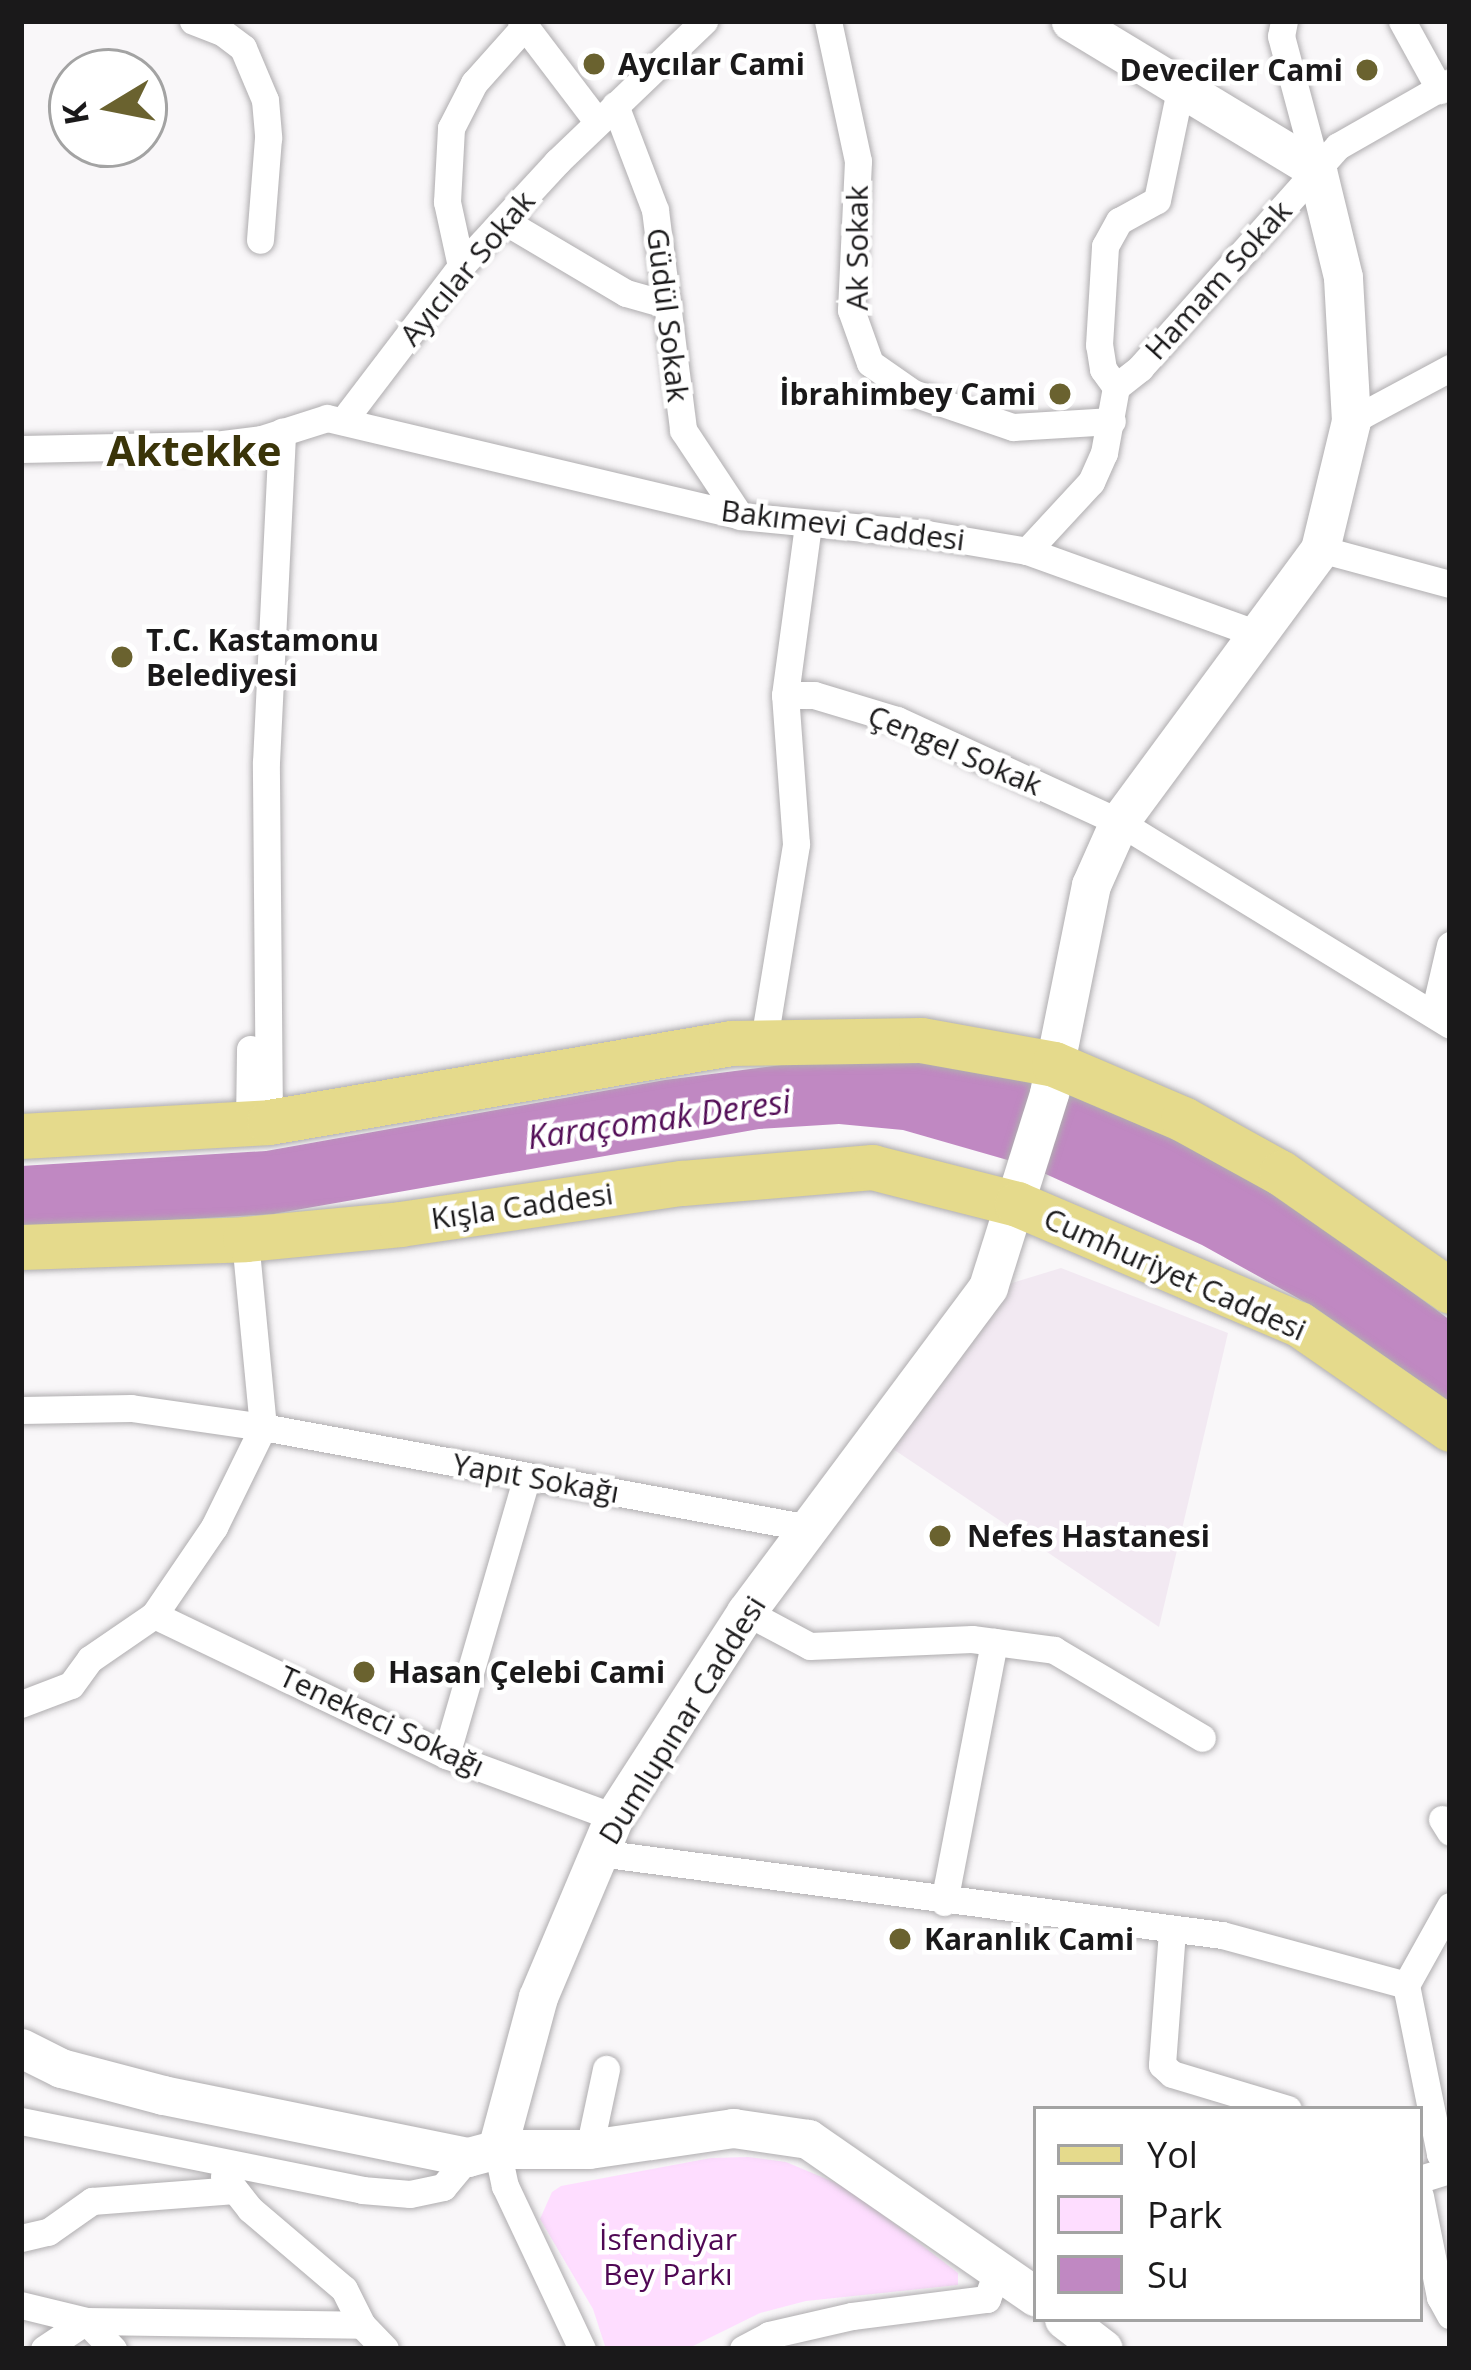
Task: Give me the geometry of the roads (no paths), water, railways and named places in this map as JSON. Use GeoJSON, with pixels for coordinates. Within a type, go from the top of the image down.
{"type":"FeatureCollection","features":[{"type":"Feature","properties":{"kind":"main road"},"geometry":{"type":"LineString","coordinates":[[1071,21],[1317,170],[1343,278],[1351,422],[1320,549]]}},
{"type":"Feature","properties":{"kind":"main road","name":"Dumlupınar Caddesi"},"geometry":{"type":"LineString","coordinates":[[482,2153],[538,1997],[607,1835],[746,1612],[988,1287],[1017,1204],[1054,1064],[1091,885],[1119,821],[1320,549]]}},
{"type":"Feature","properties":{"kind":"main road"},"geometry":{"type":"LineString","coordinates":[[21,1136],[259,1122],[764,1040],[921,1040],[1054,1064],[1183,1119],[1281,1173],[1450,1291]]}},
{"type":"Feature","properties":{"kind":"main road","name":"Kışla Caddesi"},"geometry":{"type":"LineString","coordinates":[[21,1247],[245,1239],[400,1224],[682,1183],[872,1167],[1017,1204]]}},
{"type":"Feature","properties":{"kind":"main road","name":"Cumhuriyet Caddesi"},"geometry":{"type":"LineString","coordinates":[[1017,1204],[1299,1324],[1450,1430]]}},
{"type":"Feature","properties":{"kind":"main road"},"geometry":{"type":"LineString","coordinates":[[21,2048],[61,2068],[163,2095],[482,2153],[589,2149],[733,2128],[808,2139],[1033,2295]]}},
{"type":"Feature","properties":{"kind":"main road"},"geometry":{"type":"LineString","coordinates":[[1068,2322],[1103,2349]]}},
{"type":"Feature","properties":{"kind":"street"},"geometry":{"type":"LineString","coordinates":[[193,21],[222,32],[243,48],[265,100],[268,138],[260,239]]}},
{"type":"Feature","properties":{"kind":"street","name":"Ayıcılar Sokak"},"geometry":{"type":"LineString","coordinates":[[343,421],[461,266],[606,113],[704,21]]}},
{"type":"Feature","properties":{"kind":"street","name":"Ak Sokak"},"geometry":{"type":"LineString","coordinates":[[828,21],[858,161],[851,310],[870,363],[913,393],[1013,427],[1112,421]]}},
{"type":"Feature","properties":{"kind":"street"},"geometry":{"type":"LineString","coordinates":[[1284,21],[1281,36],[1317,170]]}},
{"type":"Feature","properties":{"kind":"street"},"geometry":{"type":"LineString","coordinates":[[1402,21],[1445,86]]}},
{"type":"Feature","properties":{"kind":"street"},"geometry":{"type":"LineString","coordinates":[[461,266],[447,202],[451,128],[474,83],[523,24],[606,113]]}},
{"type":"Feature","properties":{"kind":"street","name":"Hamam Sokak"},"geometry":{"type":"LineString","coordinates":[[1116,387],[1140,368],[1338,146],[1445,86]]}},
{"type":"Feature","properties":{"kind":"street"},"geometry":{"type":"LineString","coordinates":[[1027,551],[1091,482],[1112,421],[1116,387],[1103,369],[1099,345],[1105,246],[1120,221],[1156,200],[1180,90]]}},
{"type":"Feature","properties":{"kind":"street","name":"Güdül Sokak"},"geometry":{"type":"LineString","coordinates":[[606,113],[655,210],[682,430],[740,516]]}},
{"type":"Feature","properties":{"kind":"street"},"geometry":{"type":"LineString","coordinates":[[506,222],[626,293],[668,305]]}},
{"type":"Feature","properties":{"kind":"street"},"geometry":{"type":"LineString","coordinates":[[1351,422],[1450,368]]}},
{"type":"Feature","properties":{"kind":"street","name":"Bakımevi Caddesi"},"geometry":{"type":"LineString","coordinates":[[21,449],[272,435],[327,418],[740,516],[927,534],[1027,551],[1257,634]]}},
{"type":"Feature","properties":{"kind":"street"},"geometry":{"type":"LineString","coordinates":[[259,1122],[253,620],[272,435]]}},
{"type":"Feature","properties":{"kind":"street"},"geometry":{"type":"LineString","coordinates":[[764,1040],[796,844],[785,695],[808,524]]}},
{"type":"Feature","properties":{"kind":"street"},"geometry":{"type":"LineString","coordinates":[[1320,549],[1450,584]]}},
{"type":"Feature","properties":{"kind":"street","name":"Çengel Sokak"},"geometry":{"type":"LineString","coordinates":[[785,695],[814,695],[897,720],[1119,821],[1442,1019]]}},
{"type":"Feature","properties":{"kind":"street"},"geometry":{"type":"LineString","coordinates":[[1442,1019],[1450,945]]}},
{"type":"Feature","properties":{"kind":"street"},"geometry":{"type":"LineString","coordinates":[[21,1704],[71,1685],[90,1660],[154,1615],[214,1528],[263,1427],[245,1239]]}},
{"type":"Feature","properties":{"kind":"street","name":"Yapıt Sokağı"},"geometry":{"type":"LineString","coordinates":[[21,1410],[131,1408],[263,1427],[809,1528]]}},
{"type":"Feature","properties":{"kind":"street"},"geometry":{"type":"LineString","coordinates":[[446,1755],[526,1478]]}},
{"type":"Feature","properties":{"kind":"street"},"geometry":{"type":"LineString","coordinates":[[746,1612],[810,1646],[994,1642],[1054,1650],[1202,1738]]}},
{"type":"Feature","properties":{"kind":"street","name":"Tenekeci Sokağı"},"geometry":{"type":"LineString","coordinates":[[154,1615],[607,1835],[944,1902],[1222,1935],[1406,1985]]}},
{"type":"Feature","properties":{"kind":"street"},"geometry":{"type":"LineString","coordinates":[[944,1902],[994,1642]]}},
{"type":"Feature","properties":{"kind":"street"},"geometry":{"type":"LineString","coordinates":[[1450,1906],[1406,1985],[1426,2111],[1440,2154],[1450,2157]]}},
{"type":"Feature","properties":{"kind":"street"},"geometry":{"type":"LineString","coordinates":[[1172,1931],[1162,2065],[1172,2074],[1278,2106]]}},
{"type":"Feature","properties":{"kind":"street"},"geometry":{"type":"LineString","coordinates":[[589,2149],[606,2069]]}},
{"type":"Feature","properties":{"kind":"street"},"geometry":{"type":"LineString","coordinates":[[21,2121],[214,2164],[410,2194],[442,2187],[482,2153],[583,2349]]}},
{"type":"Feature","properties":{"kind":"street"},"geometry":{"type":"LineString","coordinates":[[214,2164],[235,2190],[344,2289],[362,2325],[385,2349]]}},
{"type":"Feature","properties":{"kind":"street"},"geometry":{"type":"LineString","coordinates":[[21,2238],[48,2232],[92,2201],[235,2190]]}},
{"type":"Feature","properties":{"kind":"street"},"geometry":{"type":"LineString","coordinates":[[1423,2216],[1436,2304]]}},
{"type":"Feature","properties":{"kind":"street"},"geometry":{"type":"LineString","coordinates":[[743,2349],[853,2316],[987,2299],[998,2268]]}},
{"type":"Feature","properties":{"kind":"street"},"geometry":{"type":"LineString","coordinates":[[21,2305],[86,2321],[362,2325]]}},
{"type":"Feature","properties":{"kind":"street"},"geometry":{"type":"LineString","coordinates":[[44,2349],[86,2321]]}},
{"type":"Feature","properties":{"kind":"street"},"geometry":{"type":"LineString","coordinates":[[86,2321],[112,2349]]}},
{"type":"Feature","properties":{"kind":"water","name":"Karaçomak Deresi"},"geometry":{"type":"Polygon","coordinates":[[[837,1058],[923,1061],[1008,1075],[1083,1096],[1154,1127],[1288,1201],[1450,1320],[1450,1402],[1314,1307],[1202,1245],[1028,1166],[903,1130],[839,1124],[759,1129],[273,1214],[21,1229],[21,1166],[266,1151],[665,1080],[837,1058]]]}},
{"type":"Feature","properties":{"kind":"place","name":"Aycılar Cami"},"geometry":{"type":"Point","coordinates":[594,64]}},
{"type":"Feature","properties":{"kind":"place","name":"Deveciler Cami"},"geometry":{"type":"Point","coordinates":[1367,70]}},
{"type":"Feature","properties":{"kind":"place","name":"İbrahimbey Cami"},"geometry":{"type":"Point","coordinates":[1060,394]}},
{"type":"Feature","properties":{"kind":"place","name":"T.C. Kastamonu Belediyesi"},"geometry":{"type":"Point","coordinates":[122,657]}},
{"type":"Feature","properties":{"kind":"place","name":"Nefes Hastanesi"},"geometry":{"type":"Point","coordinates":[940,1536]}},
{"type":"Feature","properties":{"kind":"place","name":"Hasan Çelebi Cami"},"geometry":{"type":"Point","coordinates":[364,1672]}},
{"type":"Feature","properties":{"kind":"place","name":"Karanlık Cami"},"geometry":{"type":"Point","coordinates":[900,1939]}},
{"type":"Feature","properties":{"kind":"district","name":"Aktekke"},"geometry":{"type":"Point","coordinates":[194,450]}},
{"type":"Feature","properties":{"kind":"park label","name":"İsfendiyar Bey Parkı"},"geometry":{"type":"Point","coordinates":[668,2256]}}]}
